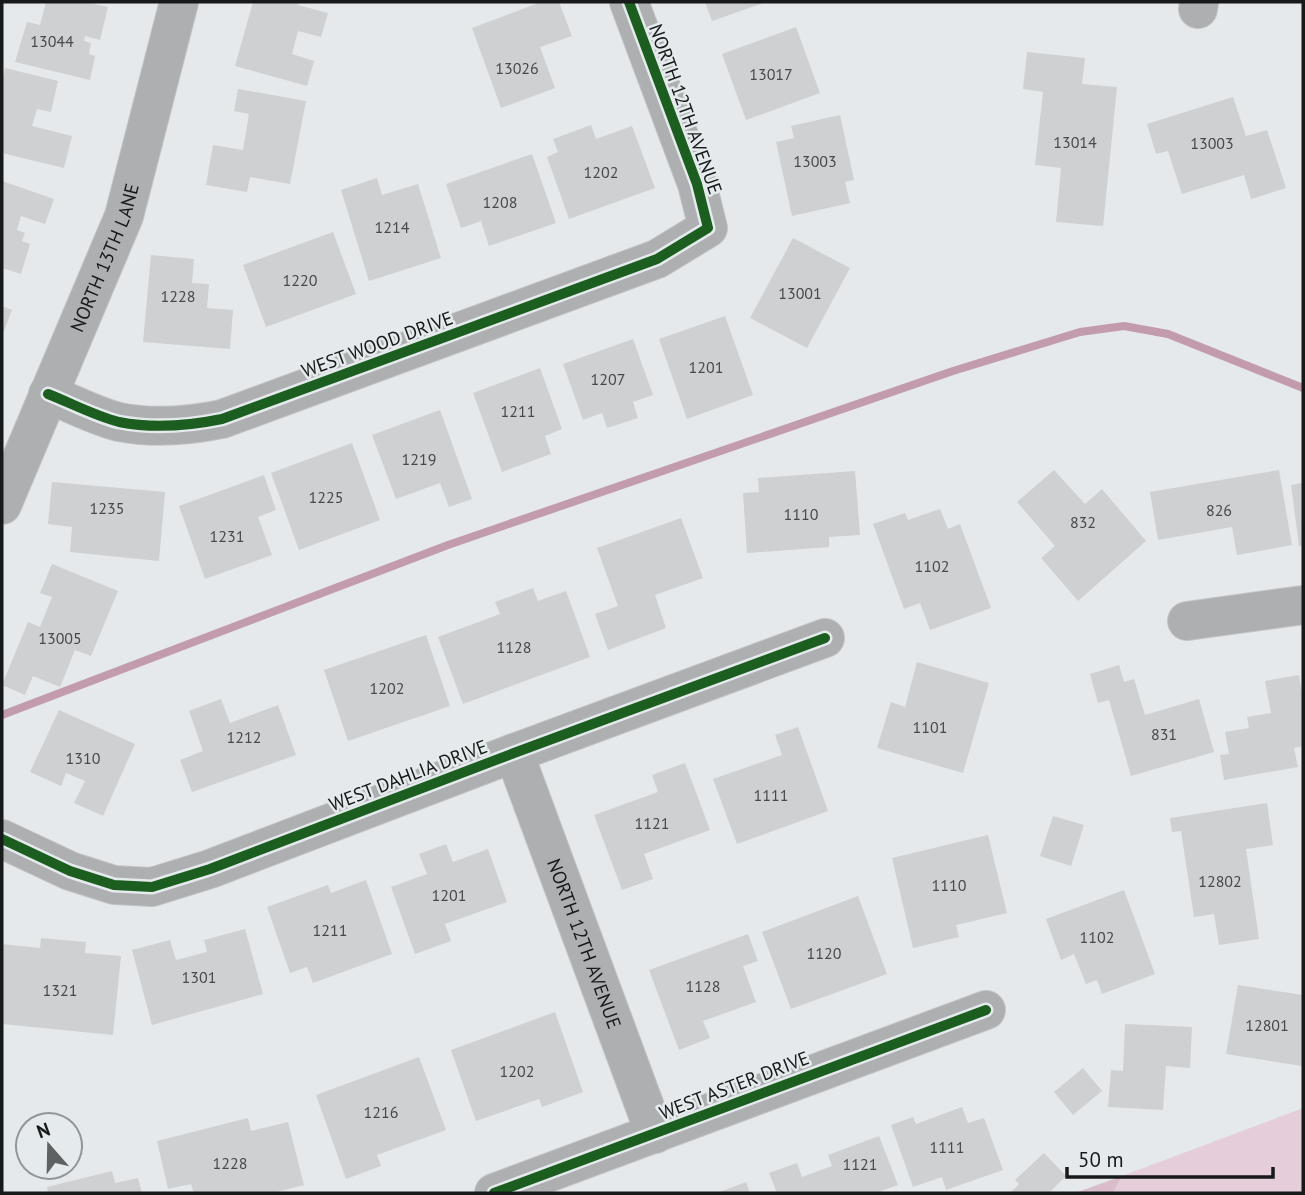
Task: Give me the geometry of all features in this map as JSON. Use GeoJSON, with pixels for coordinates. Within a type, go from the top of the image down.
{"type":"FeatureCollection","features":[{"type":"Feature","properties":{"kind":"street","name":"NORTH 13TH LANE"},"geometry":{"type":"LineString","coordinates":[[2,505],[124,216],[179,2]]}},
{"type":"Feature","properties":{"kind":"street","name":"NORTH 12TH AVENUE"},"geometry":{"type":"LineString","coordinates":[[629,2],[697,184],[708,228]]}},
{"type":"Feature","properties":{"kind":"street","name":"WEST WOOD DRIVE"},"geometry":{"type":"LineString","coordinates":[[48,394],[118,421],[153,426],[188,426],[222,419],[657,259],[708,228]]}},
{"type":"Feature","properties":{"kind":"street"},"geometry":{"type":"LineString","coordinates":[[1187,621],[1303,605]]}},
{"type":"Feature","properties":{"kind":"street","name":"WEST DAHLIA DRIVE"},"geometry":{"type":"LineString","coordinates":[[2,839],[81,875],[114,885],[152,887],[210,869],[825,638]]}},
{"type":"Feature","properties":{"kind":"street","name":"NORTH 12TH AVENUE"},"geometry":{"type":"LineString","coordinates":[[513,753],[655,1134]]}},
{"type":"Feature","properties":{"kind":"street","name":"WEST ASTER DRIVE"},"geometry":{"type":"LineString","coordinates":[[494,1193],[986,1010]]}},
{"type":"Feature","properties":{"kind":"shaded area"},"geometry":{"type":"Polygon","coordinates":[[[1303,1108],[1303,1193],[1113,1193],[1122,1176],[1303,1108]]]}},
{"type":"Feature","properties":{"kind":"shaded area"},"geometry":{"type":"Polygon","coordinates":[[[1122,1176],[1113,1193],[1075,1193],[1122,1176]]]}},
{"type":"Feature","properties":{"kind":"building"},"geometry":{"type":"Polygon","coordinates":[[[46,2],[86,2],[108,7],[100,40],[85,36],[84,41],[91,43],[89,54],[95,56],[90,80],[15,62],[27,22],[40,25],[46,2]]]}},
{"type":"Feature","properties":{"kind":"building"},"geometry":{"type":"Polygon","coordinates":[[[253,2],[299,2],[298,5],[328,13],[321,37],[298,31],[292,54],[314,61],[307,86],[235,66],[253,2]]]}},
{"type":"Feature","properties":{"kind":"building"},"geometry":{"type":"Polygon","coordinates":[[[541,2],[559,2],[572,36],[540,47],[555,88],[501,108],[472,28],[541,2]]]}},
{"type":"Feature","properties":{"kind":"building"},"geometry":{"type":"Polygon","coordinates":[[[705,2],[766,2],[712,21],[705,2]]]}},
{"type":"Feature","properties":{"kind":"building"},"geometry":{"type":"Polygon","coordinates":[[[796,27],[820,93],[746,120],[722,54],[796,27]]]}},
{"type":"Feature","properties":{"kind":"building"},"geometry":{"type":"Polygon","coordinates":[[[1027,52],[1085,58],[1082,84],[1117,87],[1103,226],[1056,222],[1061,168],[1035,165],[1043,92],[1023,89],[1027,52]]]}},
{"type":"Feature","properties":{"kind":"building"},"geometry":{"type":"Polygon","coordinates":[[[5,68],[58,81],[51,112],[37,109],[32,126],[72,136],[64,168],[2,153],[2,84],[5,68]]]}},
{"type":"Feature","properties":{"kind":"building"},"geometry":{"type":"Polygon","coordinates":[[[238,89],[306,101],[290,184],[250,177],[247,192],[206,185],[213,145],[243,150],[249,114],[234,111],[238,89]]]}},
{"type":"Feature","properties":{"kind":"building"},"geometry":{"type":"Polygon","coordinates":[[[1233,97],[1246,136],[1267,130],[1286,188],[1251,199],[1244,175],[1182,194],[1168,151],[1156,154],[1147,124],[1233,97]]]}},
{"type":"Feature","properties":{"kind":"building"},"geometry":{"type":"Polygon","coordinates":[[[840,115],[854,180],[845,182],[850,203],[792,216],[776,142],[794,138],[791,126],[840,115]]]}},
{"type":"Feature","properties":{"kind":"building"},"geometry":{"type":"Polygon","coordinates":[[[591,125],[596,139],[632,126],[655,188],[569,219],[547,157],[558,152],[553,139],[591,125]]]}},
{"type":"Feature","properties":{"kind":"building"},"geometry":{"type":"Polygon","coordinates":[[[532,154],[556,223],[489,246],[481,221],[461,228],[446,184],[532,154]]]}},
{"type":"Feature","properties":{"kind":"building"},"geometry":{"type":"Polygon","coordinates":[[[377,178],[382,195],[418,184],[441,258],[369,281],[341,190],[377,178]]]}},
{"type":"Feature","properties":{"kind":"building"},"geometry":{"type":"Polygon","coordinates":[[[2,181],[54,199],[45,224],[21,216],[17,230],[25,233],[22,241],[30,244],[21,274],[2,268],[2,181]]]}},
{"type":"Feature","properties":{"kind":"building"},"geometry":{"type":"Polygon","coordinates":[[[333,232],[356,294],[266,327],[243,265],[333,232]]]}},
{"type":"Feature","properties":{"kind":"building"},"geometry":{"type":"Polygon","coordinates":[[[793,238],[850,268],[807,348],[750,318],[793,238]]]}},
{"type":"Feature","properties":{"kind":"building"},"geometry":{"type":"Polygon","coordinates":[[[151,255],[194,259],[192,283],[209,284],[207,308],[233,310],[230,349],[143,342],[151,255]]]}},
{"type":"Feature","properties":{"kind":"building"},"geometry":{"type":"Polygon","coordinates":[[[2,306],[12,310],[2,336],[2,306]]]}},
{"type":"Feature","properties":{"kind":"building"},"geometry":{"type":"Polygon","coordinates":[[[725,316],[753,395],[687,419],[659,339],[725,316]]]}},
{"type":"Feature","properties":{"kind":"building"},"geometry":{"type":"Polygon","coordinates":[[[633,339],[653,395],[633,402],[638,418],[607,428],[602,413],[583,420],[563,364],[633,339]]]}},
{"type":"Feature","properties":{"kind":"building"},"geometry":{"type":"Polygon","coordinates":[[[540,368],[562,429],[545,436],[551,454],[502,472],[473,393],[540,368]]]}},
{"type":"Feature","properties":{"kind":"building"},"geometry":{"type":"Polygon","coordinates":[[[440,410],[472,499],[449,507],[440,483],[396,499],[372,435],[440,410]]]}},
{"type":"Feature","properties":{"kind":"building"},"geometry":{"type":"Polygon","coordinates":[[[352,443],[380,520],[299,550],[271,473],[352,443]]]}},
{"type":"Feature","properties":{"kind":"building"},"geometry":{"type":"Polygon","coordinates":[[[1054,470],[1085,504],[1102,489],[1146,541],[1078,601],[1041,558],[1055,546],[1017,502],[1054,470]]]}},
{"type":"Feature","properties":{"kind":"building"},"geometry":{"type":"Polygon","coordinates":[[[1279,470],[1292,545],[1237,555],[1232,527],[1158,540],[1150,492],[1279,470]]]}},
{"type":"Feature","properties":{"kind":"building"},"geometry":{"type":"Polygon","coordinates":[[[855,471],[860,535],[829,537],[829,547],[747,553],[743,493],[759,492],[758,478],[855,471]]]}},
{"type":"Feature","properties":{"kind":"building"},"geometry":{"type":"Polygon","coordinates":[[[264,475],[276,510],[258,517],[272,555],[205,579],[179,506],[264,475]]]}},
{"type":"Feature","properties":{"kind":"building"},"geometry":{"type":"Polygon","coordinates":[[[52,482],[165,492],[159,561],[70,552],[72,527],[48,524],[52,482]]]}},
{"type":"Feature","properties":{"kind":"building"},"geometry":{"type":"Polygon","coordinates":[[[1303,483],[1303,546],[1299,546],[1291,485],[1303,483]]]}},
{"type":"Feature","properties":{"kind":"building"},"geometry":{"type":"Polygon","coordinates":[[[940,509],[948,529],[960,524],[991,608],[930,630],[920,603],[904,609],[873,524],[905,513],[908,520],[940,509]]]}},
{"type":"Feature","properties":{"kind":"building"},"geometry":{"type":"Polygon","coordinates":[[[681,518],[703,578],[655,595],[666,628],[608,650],[595,614],[618,606],[597,548],[681,518]]]}},
{"type":"Feature","properties":{"kind":"building"},"geometry":{"type":"Polygon","coordinates":[[[52,564],[118,591],[91,656],[75,650],[60,687],[33,676],[25,695],[2,685],[28,622],[40,627],[52,597],[40,593],[52,564]]]}},
{"type":"Feature","properties":{"kind":"building"},"geometry":{"type":"Polygon","coordinates":[[[533,588],[538,601],[566,591],[590,657],[463,704],[438,637],[500,614],[495,602],[533,588]]]}},
{"type":"Feature","properties":{"kind":"building"},"geometry":{"type":"Polygon","coordinates":[[[426,635],[450,706],[348,741],[324,670],[426,635]]]}},
{"type":"Feature","properties":{"kind":"building"},"geometry":{"type":"Polygon","coordinates":[[[917,662],[989,683],[963,773],[877,748],[891,702],[905,707],[917,662]]]}},
{"type":"Feature","properties":{"kind":"building"},"geometry":{"type":"Polygon","coordinates":[[[1119,665],[1124,682],[1134,679],[1145,715],[1199,699],[1214,752],[1131,776],[1109,700],[1098,703],[1090,674],[1119,665]]]}},
{"type":"Feature","properties":{"kind":"building"},"geometry":{"type":"Polygon","coordinates":[[[1299,675],[1303,699],[1303,746],[1294,748],[1298,767],[1224,780],[1220,755],[1229,754],[1225,732],[1249,728],[1247,717],[1271,713],[1265,681],[1299,675]]]}},
{"type":"Feature","properties":{"kind":"building"},"geometry":{"type":"Polygon","coordinates":[[[221,699],[230,723],[278,705],[296,755],[192,792],[180,760],[203,751],[189,711],[221,699]]]}},
{"type":"Feature","properties":{"kind":"building"},"geometry":{"type":"Polygon","coordinates":[[[59,710],[135,744],[103,816],[74,803],[85,781],[66,773],[61,786],[30,772],[59,710]]]}},
{"type":"Feature","properties":{"kind":"building"},"geometry":{"type":"Polygon","coordinates":[[[798,727],[828,811],[737,844],[713,779],[782,755],[775,735],[798,727]]]}},
{"type":"Feature","properties":{"kind":"building"},"geometry":{"type":"Polygon","coordinates":[[[685,763],[710,830],[644,854],[653,879],[622,890],[594,815],[658,792],[652,775],[685,763]]]}},
{"type":"Feature","properties":{"kind":"building"},"geometry":{"type":"Polygon","coordinates":[[[1267,803],[1273,845],[1246,849],[1259,939],[1219,945],[1214,914],[1194,917],[1181,831],[1172,832],[1170,818],[1267,803]]]}},
{"type":"Feature","properties":{"kind":"building"},"geometry":{"type":"Polygon","coordinates":[[[1053,816],[1084,825],[1071,866],[1040,856],[1053,816]]]}},
{"type":"Feature","properties":{"kind":"building"},"geometry":{"type":"Polygon","coordinates":[[[988,835],[1007,913],[956,925],[959,937],[913,948],[892,858],[988,835]]]}},
{"type":"Feature","properties":{"kind":"building"},"geometry":{"type":"Polygon","coordinates":[[[446,844],[453,862],[488,849],[507,902],[445,924],[451,941],[415,954],[391,887],[427,874],[419,854],[446,844]]]}},
{"type":"Feature","properties":{"kind":"building"},"geometry":{"type":"Polygon","coordinates":[[[366,880],[392,954],[313,983],[307,967],[290,973],[267,907],[328,885],[331,893],[366,880]]]}},
{"type":"Feature","properties":{"kind":"building"},"geometry":{"type":"Polygon","coordinates":[[[1124,890],[1155,974],[1102,994],[1097,980],[1086,984],[1074,954],[1061,960],[1046,919],[1124,890]]]}},
{"type":"Feature","properties":{"kind":"building"},"geometry":{"type":"Polygon","coordinates":[[[858,896],[887,974],[791,1009],[762,932],[858,896]]]}},
{"type":"Feature","properties":{"kind":"building"},"geometry":{"type":"Polygon","coordinates":[[[245,929],[263,994],[152,1025],[132,950],[170,940],[176,960],[207,952],[204,940],[245,929]]]}},
{"type":"Feature","properties":{"kind":"building"},"geometry":{"type":"Polygon","coordinates":[[[748,934],[758,961],[743,966],[756,1002],[703,1021],[710,1038],[679,1050],[649,970],[748,934]]]}},
{"type":"Feature","properties":{"kind":"building"},"geometry":{"type":"Polygon","coordinates":[[[41,938],[86,942],[85,953],[121,956],[113,1035],[2,1024],[2,944],[40,948],[41,938]]]}},
{"type":"Feature","properties":{"kind":"building"},"geometry":{"type":"Polygon","coordinates":[[[1238,985],[1303,995],[1302,1066],[1226,1054],[1238,985]]]}},
{"type":"Feature","properties":{"kind":"building"},"geometry":{"type":"Polygon","coordinates":[[[555,1012],[583,1092],[542,1107],[539,1099],[476,1121],[451,1050],[555,1012]]]}},
{"type":"Feature","properties":{"kind":"building"},"geometry":{"type":"Polygon","coordinates":[[[1125,1024],[1192,1027],[1190,1068],[1166,1066],[1163,1110],[1108,1107],[1111,1070],[1123,1071],[1125,1024]]]}},
{"type":"Feature","properties":{"kind":"building"},"geometry":{"type":"Polygon","coordinates":[[[419,1057],[446,1130],[377,1155],[381,1166],[346,1179],[316,1095],[419,1057]]]}},
{"type":"Feature","properties":{"kind":"building"},"geometry":{"type":"Polygon","coordinates":[[[1083,1068],[1102,1091],[1073,1115],[1054,1092],[1083,1068]]]}},
{"type":"Feature","properties":{"kind":"building"},"geometry":{"type":"Polygon","coordinates":[[[962,1107],[968,1123],[984,1118],[1003,1170],[946,1190],[942,1177],[913,1187],[891,1125],[913,1117],[916,1124],[962,1107]]]}},
{"type":"Feature","properties":{"kind":"building"},"geometry":{"type":"Polygon","coordinates":[[[248,1118],[251,1131],[288,1122],[304,1185],[273,1193],[194,1193],[191,1184],[168,1189],[157,1141],[248,1118]]]}},
{"type":"Feature","properties":{"kind":"building"},"geometry":{"type":"Polygon","coordinates":[[[879,1136],[898,1185],[881,1193],[777,1193],[769,1173],[797,1163],[802,1177],[832,1166],[828,1155],[879,1136]]]}},
{"type":"Feature","properties":{"kind":"building"},"geometry":{"type":"Polygon","coordinates":[[[1044,1153],[1066,1176],[1049,1193],[1010,1193],[1019,1184],[1015,1180],[1044,1153]]]}},
{"type":"Feature","properties":{"kind":"building"},"geometry":{"type":"Polygon","coordinates":[[[112,1171],[115,1183],[138,1178],[142,1193],[48,1193],[47,1187],[84,1181],[84,1178],[112,1171]]]}},
{"type":"Feature","properties":{"kind":"building"},"geometry":{"type":"Polygon","coordinates":[[[746,1182],[750,1193],[717,1193],[746,1182]]]}},
{"type":"Feature","properties":{"kind":"waterway"},"geometry":{"type":"LineString","coordinates":[[2,715],[448,545],[953,371],[1080,332],[1124,326],[1168,334],[1303,388]]}},
{"type":"Feature","properties":{"kind":"cycle path"},"geometry":{"type":"LineString","coordinates":[[48,394],[101,416],[132,424],[171,426],[222,419],[657,259],[708,228],[697,184],[629,2]]}},
{"type":"Feature","properties":{"kind":"cycle path"},"geometry":{"type":"LineString","coordinates":[[2,839],[70,871],[114,885],[152,887],[210,869],[825,638]]}},
{"type":"Feature","properties":{"kind":"cycle path"},"geometry":{"type":"LineString","coordinates":[[494,1193],[986,1010]]}}]}
